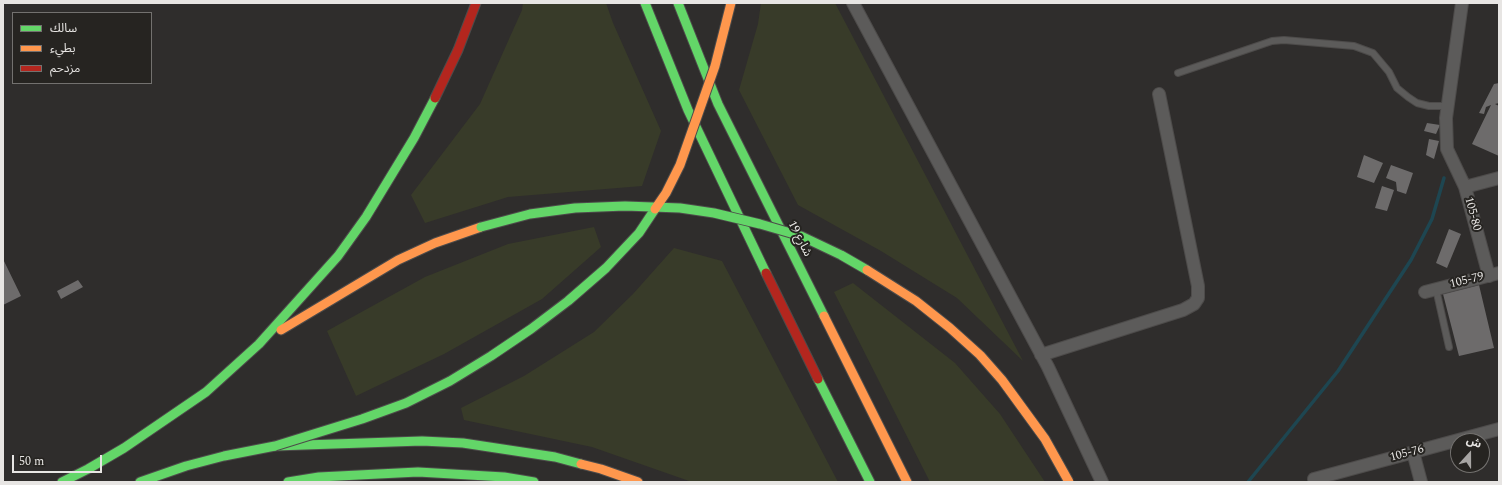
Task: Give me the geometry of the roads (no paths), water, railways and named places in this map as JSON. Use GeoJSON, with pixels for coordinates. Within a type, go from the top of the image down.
{"type":"FeatureCollection","features":[{"type":"Feature","properties":{"kind":"main road"},"geometry":{"type":"LineString","coordinates":[[62,482],[124,448],[206,392],[259,344],[338,256],[366,217],[414,138],[438,93],[458,50],[476,3]]}},
{"type":"Feature","properties":{"kind":"main road"},"geometry":{"type":"LineString","coordinates":[[645,3],[688,110],[767,276],[870,482]]}},
{"type":"Feature","properties":{"kind":"main road","name":"شارع 19"},"geometry":{"type":"LineString","coordinates":[[678,3],[718,104],[907,482]]}},
{"type":"Feature","properties":{"kind":"main road"},"geometry":{"type":"LineString","coordinates":[[140,482],[186,466],[275,446],[399,406],[450,381],[491,356],[531,329],[568,301],[606,268],[639,233],[666,193],[680,165],[715,66],[731,3]]}},
{"type":"Feature","properties":{"kind":"main road"},"geometry":{"type":"LineString","coordinates":[[259,344],[355,284],[398,260],[435,243],[481,227],[530,214],[575,208],[626,206],[680,208],[714,213],[801,236],[841,255],[880,277],[916,301],[950,328],[980,355],[1002,380],[1045,439],[1069,482]]}},
{"type":"Feature","properties":{"kind":"main road"},"geometry":{"type":"LineString","coordinates":[[275,446],[406,441],[463,443],[555,457],[601,469],[638,482]]}},
{"type":"Feature","properties":{"kind":"main road"},"geometry":{"type":"LineString","coordinates":[[288,482],[319,477],[372,473],[418,472],[461,478],[504,477],[534,482]]}},
{"type":"Feature","properties":{"kind":"street"},"geometry":{"type":"LineString","coordinates":[[853,3],[1041,355],[1102,482]]}},
{"type":"Feature","properties":{"kind":"street"},"geometry":{"type":"LineString","coordinates":[[1462,3],[1446,118],[1447,149],[1465,186]]}},
{"type":"Feature","properties":{"kind":"street"},"geometry":{"type":"LineString","coordinates":[[1041,355],[1183,310],[1194,304],[1198,298],[1198,286],[1158,94]]}},
{"type":"Feature","properties":{"kind":"street","name":"105-80"},"geometry":{"type":"LineString","coordinates":[[1494,274],[1465,186],[1499,178]]}},
{"type":"Feature","properties":{"kind":"street","name":"105-79"},"geometry":{"type":"LineString","coordinates":[[1430,291],[1494,274]]}},
{"type":"Feature","properties":{"kind":"street","name":"105-76"},"geometry":{"type":"LineString","coordinates":[[1314,480],[1499,429]]}},
{"type":"Feature","properties":{"kind":"street"},"geometry":{"type":"LineString","coordinates":[[1413,452],[1421,482]]}},
{"type":"Feature","properties":{"kind":"lane"},"geometry":{"type":"LineString","coordinates":[[1178,73],[1272,41],[1284,40],[1354,46],[1373,53],[1389,72],[1397,88],[1417,103],[1429,106],[1447,106]]}},
{"type":"Feature","properties":{"kind":"lane","name":"105-79"},"geometry":{"type":"LineString","coordinates":[[1430,291],[1449,347]]}},
{"type":"Feature","properties":{"kind":"waterway"},"geometry":{"type":"LineString","coordinates":[[1248,482],[1338,371],[1411,260],[1432,219],[1444,178]]}}]}
